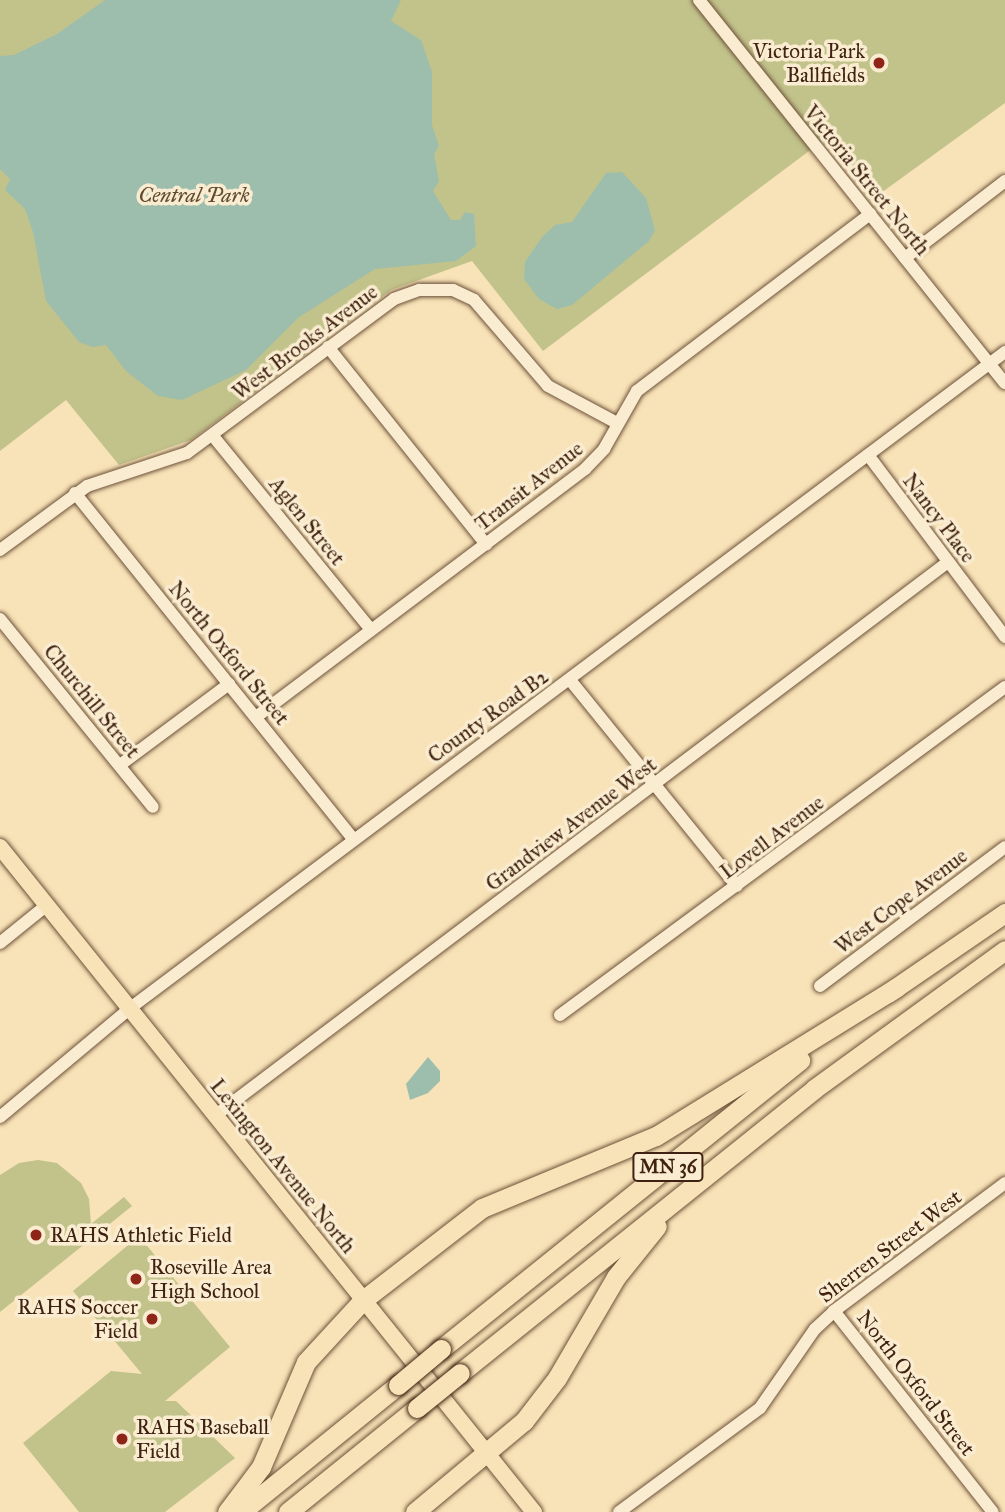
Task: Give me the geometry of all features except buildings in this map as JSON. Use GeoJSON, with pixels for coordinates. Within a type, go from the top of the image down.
{"type":"FeatureCollection","features":[{"type":"Feature","properties":{"kind":"highway","name":"MN 36"},"geometry":{"type":"LineString","coordinates":[[241,1512],[441,1349],[897,987],[1005,913]]}},
{"type":"Feature","properties":{"kind":"highway","name":"MN 36"},"geometry":{"type":"LineString","coordinates":[[288,1512],[741,1146],[1005,950]]}},
{"type":"Feature","properties":{"kind":"highway"},"geometry":{"type":"LineString","coordinates":[[227,1512],[261,1467],[306,1362],[363,1300],[482,1208],[665,1132],[897,987]]}},
{"type":"Feature","properties":{"kind":"highway"},"geometry":{"type":"LineString","coordinates":[[415,1512],[487,1455],[542,1399],[616,1277],[645,1239],[741,1146]]}},
{"type":"Feature","properties":{"kind":"main road","name":"Lexington Avenue North"},"geometry":{"type":"LineString","coordinates":[[0,847],[534,1512]]}},
{"type":"Feature","properties":{"kind":"street","name":"Victoria Street North"},"geometry":{"type":"LineString","coordinates":[[699,0],[1005,383]]}},
{"type":"Feature","properties":{"kind":"street"},"geometry":{"type":"LineString","coordinates":[[905,258],[1005,181]]}},
{"type":"Feature","properties":{"kind":"street","name":"Transit Avenue"},"geometry":{"type":"LineString","coordinates":[[256,717],[596,459],[629,401],[647,382],[870,214]]}},
{"type":"Feature","properties":{"kind":"street","name":"West Brooks Avenue"},"geometry":{"type":"LineString","coordinates":[[0,550],[75,493],[114,474],[173,460],[213,436],[394,299],[431,288],[453,289],[484,310],[548,386],[617,423]]}},
{"type":"Feature","properties":{"kind":"street"},"geometry":{"type":"LineString","coordinates":[[328,347],[486,544]]}},
{"type":"Feature","properties":{"kind":"street","name":"County Road B2"},"geometry":{"type":"LineString","coordinates":[[0,1117],[129,1009],[1005,352]]}},
{"type":"Feature","properties":{"kind":"street","name":"Aglen Street"},"geometry":{"type":"LineString","coordinates":[[213,436],[371,631]]}},
{"type":"Feature","properties":{"kind":"street","name":"Nancy Place"},"geometry":{"type":"LineString","coordinates":[[868,456],[1005,638]]}},
{"type":"Feature","properties":{"kind":"street","name":"North Oxford Street"},"geometry":{"type":"LineString","coordinates":[[75,493],[353,839]]}},
{"type":"Feature","properties":{"kind":"street","name":"Grandview Avenue West"},"geometry":{"type":"LineString","coordinates":[[216,1115],[948,562]]}},
{"type":"Feature","properties":{"kind":"street","name":"Churchill Street"},"geometry":{"type":"LineString","coordinates":[[0,619],[153,807]]}},
{"type":"Feature","properties":{"kind":"street"},"geometry":{"type":"LineString","coordinates":[[570,680],[737,886]]}},
{"type":"Feature","properties":{"kind":"street"},"geometry":{"type":"LineString","coordinates":[[120,765],[229,684]]}},
{"type":"Feature","properties":{"kind":"street","name":"Lovell Avenue"},"geometry":{"type":"LineString","coordinates":[[560,1014],[1005,687]]}},
{"type":"Feature","properties":{"kind":"street","name":"West Cope Avenue"},"geometry":{"type":"LineString","coordinates":[[820,986],[1005,847]]}},
{"type":"Feature","properties":{"kind":"street"},"geometry":{"type":"LineString","coordinates":[[0,943],[47,905]]}},
{"type":"Feature","properties":{"kind":"street","name":"Sherren Street West"},"geometry":{"type":"LineString","coordinates":[[619,1512],[760,1408],[816,1329],[834,1311],[1005,1183]]}},
{"type":"Feature","properties":{"kind":"street","name":"North Oxford Street"},"geometry":{"type":"LineString","coordinates":[[834,1311],[993,1512]]}},
{"type":"Feature","properties":{"kind":"green space","name":"Central Park"},"geometry":{"type":"Polygon","coordinates":[[[0,0],[1005,0],[1005,103],[874,198],[825,139],[543,351],[472,261],[391,290],[191,440],[119,465],[66,400],[0,451],[0,0]]]}},
{"type":"Feature","properties":{"kind":"green space","name":"RAHS Athletic Field"},"geometry":{"type":"Polygon","coordinates":[[[38,1160],[57,1163],[81,1183],[89,1199],[91,1224],[124,1197],[132,1206],[0,1312],[0,1175],[19,1163],[38,1160]]]}},
{"type":"Feature","properties":{"kind":"green space","name":"RAHS Baseball Field"},"geometry":{"type":"Polygon","coordinates":[[[139,1236],[230,1347],[165,1401],[176,1401],[235,1458],[165,1512],[79,1512],[23,1443],[111,1371],[142,1374],[73,1291],[139,1236]]]}},
{"type":"Feature","properties":{"kind":"shaded area"},"geometry":{"type":"Polygon","coordinates":[[[105,0],[401,0],[391,21],[421,40],[432,72],[432,125],[439,146],[434,154],[439,181],[433,191],[451,220],[460,220],[465,212],[474,214],[476,246],[456,261],[375,269],[299,317],[246,370],[182,400],[158,396],[126,371],[106,345],[93,347],[79,342],[46,301],[33,232],[25,209],[5,190],[10,179],[0,169],[0,56],[14,55],[57,34],[105,0]]]}},
{"type":"Feature","properties":{"kind":"shaded area"},"geometry":{"type":"Polygon","coordinates":[[[622,172],[646,198],[655,230],[649,241],[572,305],[557,309],[539,299],[524,279],[525,262],[543,236],[555,225],[572,222],[606,173],[622,172]]]}},
{"type":"Feature","properties":{"kind":"shaded area"},"geometry":{"type":"Polygon","coordinates":[[[428,1057],[440,1071],[440,1081],[428,1093],[410,1100],[406,1084],[428,1057]]]}},
{"type":"Feature","properties":{"kind":"place","name":"Victoria Park Ballfields"},"geometry":{"type":"Point","coordinates":[879,63]}},
{"type":"Feature","properties":{"kind":"place","name":"RAHS Athletic Field"},"geometry":{"type":"Point","coordinates":[36,1235]}},
{"type":"Feature","properties":{"kind":"place","name":"Roseville Area High School"},"geometry":{"type":"Point","coordinates":[136,1279]}},
{"type":"Feature","properties":{"kind":"place","name":"RAHS Soccer Field"},"geometry":{"type":"Point","coordinates":[152,1319]}},
{"type":"Feature","properties":{"kind":"place","name":"RAHS Baseball Field"},"geometry":{"type":"Point","coordinates":[122,1439]}}]}
